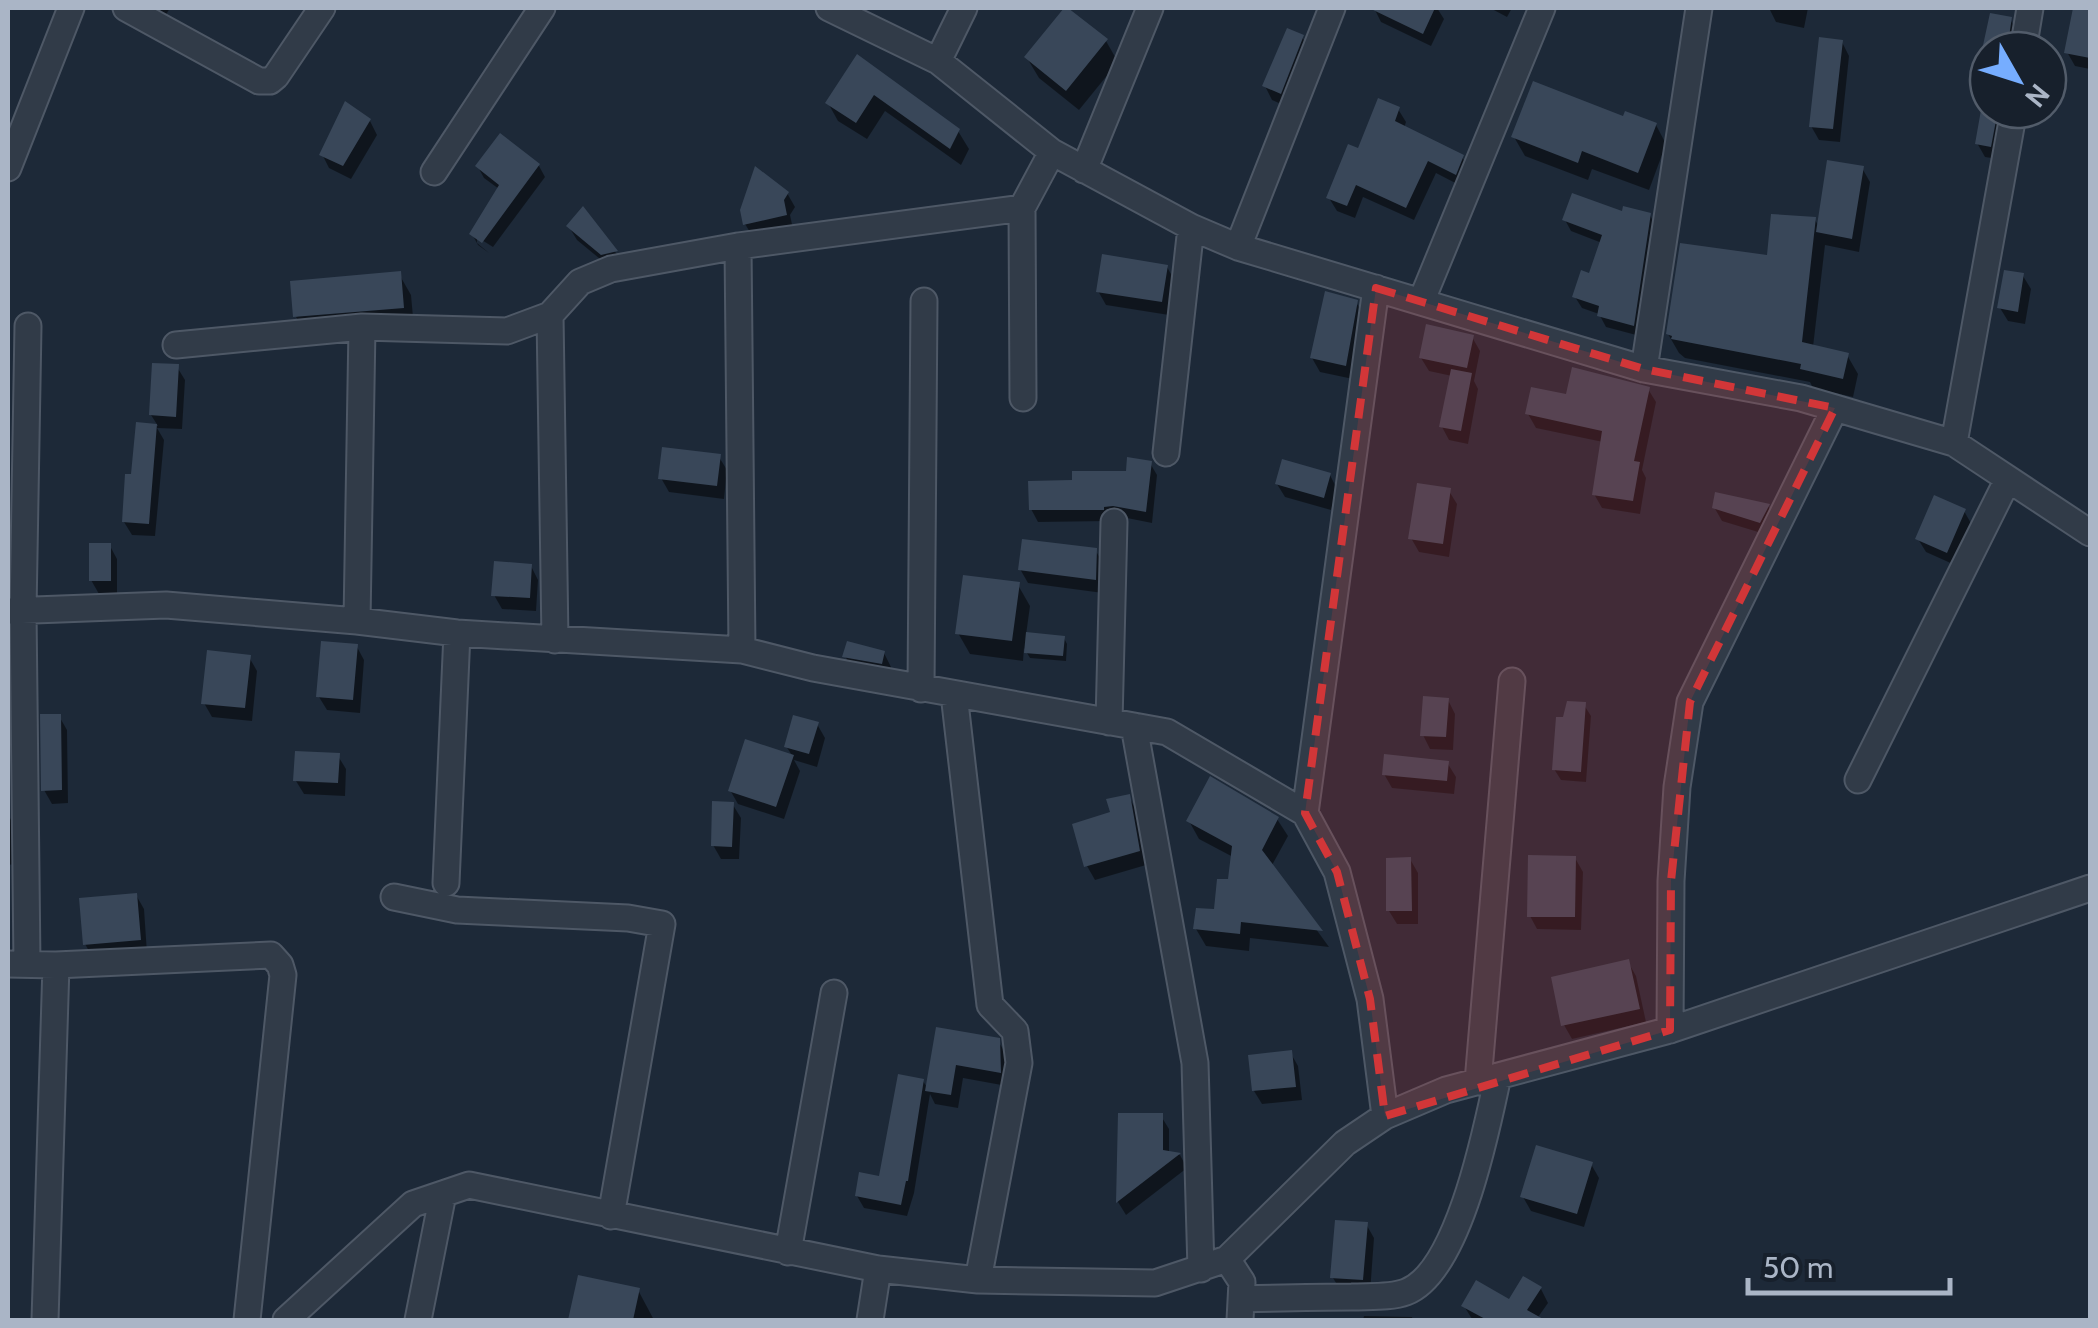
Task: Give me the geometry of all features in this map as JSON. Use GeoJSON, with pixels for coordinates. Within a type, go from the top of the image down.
{"type":"FeatureCollection","features":[{"type":"Feature","properties":{"kind":"street"},"geometry":{"type":"LineString","coordinates":[[8,168],[71,8]]}},
{"type":"Feature","properties":{"kind":"street"},"geometry":{"type":"LineString","coordinates":[[126,8],[259,82],[276,76],[322,8]]}},
{"type":"Feature","properties":{"kind":"street"},"geometry":{"type":"LineString","coordinates":[[434,172],[542,8]]}},
{"type":"Feature","properties":{"kind":"street"},"geometry":{"type":"LineString","coordinates":[[829,8],[938,60],[1052,152],[1192,227],[1238,247],[1644,369],[1801,398],[1954,443],[2090,533]]}},
{"type":"Feature","properties":{"kind":"street"},"geometry":{"type":"LineString","coordinates":[[938,60],[964,8]]}},
{"type":"Feature","properties":{"kind":"street"},"geometry":{"type":"LineString","coordinates":[[1084,170],[1150,8]]}},
{"type":"Feature","properties":{"kind":"street"},"geometry":{"type":"LineString","coordinates":[[1238,247],[1332,8]]}},
{"type":"Feature","properties":{"kind":"street"},"geometry":{"type":"LineString","coordinates":[[1421,302],[1542,8]]}},
{"type":"Feature","properties":{"kind":"street"},"geometry":{"type":"LineString","coordinates":[[1644,369],[1698,8]]}},
{"type":"Feature","properties":{"kind":"street"},"geometry":{"type":"LineString","coordinates":[[1954,443],[2010,130]]}},
{"type":"Feature","properties":{"kind":"street"},"geometry":{"type":"LineString","coordinates":[[1023,398],[1022,208],[1052,152]]}},
{"type":"Feature","properties":{"kind":"street"},"geometry":{"type":"LineString","coordinates":[[176,345],[362,327],[507,331],[550,315],[580,282],[611,269],[738,246],[1022,208]]}},
{"type":"Feature","properties":{"kind":"street"},"geometry":{"type":"LineString","coordinates":[[1166,453],[1192,227]]}},
{"type":"Feature","properties":{"kind":"street"},"geometry":{"type":"LineString","coordinates":[[738,246],[742,650]]}},
{"type":"Feature","properties":{"kind":"street"},"geometry":{"type":"LineString","coordinates":[[1305,814],[1376,288]]}},
{"type":"Feature","properties":{"kind":"street"},"geometry":{"type":"LineString","coordinates":[[921,689],[924,301]]}},
{"type":"Feature","properties":{"kind":"street"},"geometry":{"type":"LineString","coordinates":[[550,315],[555,640]]}},
{"type":"Feature","properties":{"kind":"street"},"geometry":{"type":"LineString","coordinates":[[28,326],[15,611],[17,964],[271,955],[280,964],[283,974],[247,1320]]}},
{"type":"Feature","properties":{"kind":"street"},"geometry":{"type":"LineString","coordinates":[[357,621],[362,327]]}},
{"type":"Feature","properties":{"kind":"street"},"geometry":{"type":"LineString","coordinates":[[1670,1030],[1672,862],[1677,787],[1690,702],[1835,408]]}},
{"type":"Feature","properties":{"kind":"street"},"geometry":{"type":"LineString","coordinates":[[1858,780],[2008,479]]}},
{"type":"Feature","properties":{"kind":"street"},"geometry":{"type":"LineString","coordinates":[[1114,522],[1122,724],[1195,1062],[1202,1269]]}},
{"type":"Feature","properties":{"kind":"street"},"geometry":{"type":"LineString","coordinates":[[15,611],[166,605],[457,633],[742,650],[921,689],[1168,732],[1305,814],[1337,872],[1370,1000],[1385,1116]]}},
{"type":"Feature","properties":{"kind":"street"},"geometry":{"type":"LineString","coordinates":[[446,883],[457,633]]}},
{"type":"Feature","properties":{"kind":"street"},"geometry":{"type":"LineString","coordinates":[[1226,1259],[1242,1282],[1242,1310],[1405,1292],[1419,1283],[1439,1258],[1472,1190],[1488,1079],[1512,681]]}},
{"type":"Feature","properties":{"kind":"street"},"geometry":{"type":"LineString","coordinates":[[954,694],[990,1006],[1015,1031],[1018,1063],[978,1280]]}},
{"type":"Feature","properties":{"kind":"street"},"geometry":{"type":"LineString","coordinates":[[286,1320],[413,1204],[469,1185],[878,1269],[978,1280],[1154,1283],[1226,1259],[1346,1143],[1385,1116],[1446,1090],[1670,1030],[2090,888]]}},
{"type":"Feature","properties":{"kind":"street"},"geometry":{"type":"LineString","coordinates":[[394,897],[457,910],[628,918],[662,924],[612,1216]]}},
{"type":"Feature","properties":{"kind":"street"},"geometry":{"type":"LineString","coordinates":[[45,1320],[56,965]]}},
{"type":"Feature","properties":{"kind":"street"},"geometry":{"type":"LineString","coordinates":[[788,1252],[834,993]]}},
{"type":"Feature","properties":{"kind":"street"},"geometry":{"type":"LineString","coordinates":[[418,1320],[443,1194]]}},
{"type":"Feature","properties":{"kind":"street"},"geometry":{"type":"LineString","coordinates":[[870,1320],[878,1269]]}},
{"type":"Feature","properties":{"kind":"highlighted area"},"geometry":{"type":"Polygon","coordinates":[[[1376,288],[1644,369],[1835,408],[1690,702],[1671,881],[1670,1030],[1385,1116],[1370,999],[1337,872],[1305,813],[1376,288]]]}},
{"type":"Feature","properties":{"kind":"building"},"geometry":{"type":"Polygon","coordinates":[[[1064,8],[1108,39],[1066,91],[1024,57],[1064,8]]]}},
{"type":"Feature","properties":{"kind":"building"},"geometry":{"type":"Polygon","coordinates":[[[1369,8],[1435,8],[1423,34],[1369,8]]]}},
{"type":"Feature","properties":{"kind":"building"},"geometry":{"type":"Polygon","coordinates":[[[2073,8],[2090,8],[2090,58],[2068,54],[2073,8]]]}},
{"type":"Feature","properties":{"kind":"building"},"geometry":{"type":"Polygon","coordinates":[[[1990,13],[2012,17],[2010,30],[1986,30],[1990,13]]]}},
{"type":"Feature","properties":{"kind":"building"},"geometry":{"type":"Polygon","coordinates":[[[1287,28],[1304,35],[1281,94],[1262,86],[1287,28]]]}},
{"type":"Feature","properties":{"kind":"building"},"geometry":{"type":"Polygon","coordinates":[[[1819,37],[1843,40],[1833,129],[1809,127],[1819,37]]]}},
{"type":"Feature","properties":{"kind":"building"},"geometry":{"type":"Polygon","coordinates":[[[857,54],[960,129],[950,149],[874,95],[856,123],[825,103],[857,54]]]}},
{"type":"Feature","properties":{"kind":"building"},"geometry":{"type":"Polygon","coordinates":[[[1533,81],[1623,116],[1625,111],[1657,123],[1638,173],[1582,151],[1578,163],[1511,137],[1533,81]]]}},
{"type":"Feature","properties":{"kind":"building"},"geometry":{"type":"Polygon","coordinates":[[[1378,98],[1400,107],[1395,121],[1464,155],[1456,175],[1428,161],[1406,208],[1356,185],[1347,206],[1326,198],[1348,144],[1358,148],[1378,98]]]}},
{"type":"Feature","properties":{"kind":"building"},"geometry":{"type":"Polygon","coordinates":[[[345,101],[371,119],[343,166],[319,155],[345,101]]]}},
{"type":"Feature","properties":{"kind":"building"},"geometry":{"type":"Polygon","coordinates":[[[1977,130],[1994,130],[1991,147],[1975,144],[1977,130]]]}},
{"type":"Feature","properties":{"kind":"building"},"geometry":{"type":"Polygon","coordinates":[[[500,133],[540,164],[482,243],[469,234],[499,185],[475,166],[500,133]]]}},
{"type":"Feature","properties":{"kind":"building"},"geometry":{"type":"Polygon","coordinates":[[[1827,160],[1864,166],[1852,239],[1816,232],[1827,160]]]}},
{"type":"Feature","properties":{"kind":"building"},"geometry":{"type":"Polygon","coordinates":[[[755,166],[789,192],[784,200],[787,215],[743,225],[740,210],[755,166]]]}},
{"type":"Feature","properties":{"kind":"building"},"geometry":{"type":"Polygon","coordinates":[[[1572,193],[1622,211],[1623,206],[1651,213],[1634,326],[1597,316],[1599,306],[1572,297],[1581,270],[1589,273],[1602,235],[1562,220],[1572,193]]]}},
{"type":"Feature","properties":{"kind":"building"},"geometry":{"type":"Polygon","coordinates":[[[583,206],[618,251],[601,255],[566,226],[583,206]]]}},
{"type":"Feature","properties":{"kind":"building"},"geometry":{"type":"Polygon","coordinates":[[[1771,214],[1816,217],[1802,342],[1849,353],[1843,379],[1800,369],[1801,364],[1671,339],[1666,334],[1680,243],[1767,255],[1771,214]]]}},
{"type":"Feature","properties":{"kind":"building"},"geometry":{"type":"Polygon","coordinates":[[[1102,254],[1168,265],[1162,302],[1096,292],[1102,254]]]}},
{"type":"Feature","properties":{"kind":"building"},"geometry":{"type":"Polygon","coordinates":[[[2004,270],[2024,273],[2018,312],[1997,308],[2004,270]]]}},
{"type":"Feature","properties":{"kind":"building"},"geometry":{"type":"Polygon","coordinates":[[[401,271],[404,308],[293,317],[290,281],[401,271]]]}},
{"type":"Feature","properties":{"kind":"building"},"geometry":{"type":"Polygon","coordinates":[[[1325,291],[1358,300],[1346,366],[1310,358],[1325,291]]]}},
{"type":"Feature","properties":{"kind":"building"},"geometry":{"type":"Polygon","coordinates":[[[1426,324],[1474,335],[1467,368],[1419,358],[1426,324]]]}},
{"type":"Feature","properties":{"kind":"building"},"geometry":{"type":"Polygon","coordinates":[[[152,363],[179,364],[176,417],[149,415],[152,363]]]}},
{"type":"Feature","properties":{"kind":"building"},"geometry":{"type":"Polygon","coordinates":[[[1572,367],[1650,387],[1634,461],[1640,462],[1633,501],[1592,495],[1602,431],[1525,414],[1531,387],[1566,394],[1572,367]]]}},
{"type":"Feature","properties":{"kind":"building"},"geometry":{"type":"Polygon","coordinates":[[[1451,369],[1472,373],[1461,431],[1439,427],[1451,369]]]}},
{"type":"Feature","properties":{"kind":"building"},"geometry":{"type":"Polygon","coordinates":[[[136,422],[157,424],[149,524],[122,522],[125,474],[131,474],[136,422]]]}},
{"type":"Feature","properties":{"kind":"building"},"geometry":{"type":"Polygon","coordinates":[[[662,447],[721,454],[717,486],[658,479],[662,447]]]}},
{"type":"Feature","properties":{"kind":"building"},"geometry":{"type":"Polygon","coordinates":[[[1127,457],[1152,461],[1146,512],[1113,506],[1104,510],[1029,510],[1028,481],[1072,480],[1072,471],[1126,471],[1127,457]]]}},
{"type":"Feature","properties":{"kind":"building"},"geometry":{"type":"Polygon","coordinates":[[[1282,459],[1331,473],[1324,498],[1275,484],[1282,459]]]}},
{"type":"Feature","properties":{"kind":"building"},"geometry":{"type":"Polygon","coordinates":[[[1417,483],[1451,488],[1443,544],[1408,539],[1417,483]]]}},
{"type":"Feature","properties":{"kind":"building"},"geometry":{"type":"Polygon","coordinates":[[[1715,492],[1770,504],[1760,523],[1712,508],[1715,492]]]}},
{"type":"Feature","properties":{"kind":"building"},"geometry":{"type":"Polygon","coordinates":[[[1934,495],[1966,509],[1947,553],[1915,539],[1934,495]]]}},
{"type":"Feature","properties":{"kind":"building"},"geometry":{"type":"Polygon","coordinates":[[[1022,539],[1097,548],[1096,580],[1018,570],[1022,539]]]}},
{"type":"Feature","properties":{"kind":"building"},"geometry":{"type":"Polygon","coordinates":[[[89,543],[111,543],[111,581],[89,581],[89,543]]]}},
{"type":"Feature","properties":{"kind":"building"},"geometry":{"type":"Polygon","coordinates":[[[494,561],[532,564],[530,598],[491,596],[494,561]]]}},
{"type":"Feature","properties":{"kind":"building"},"geometry":{"type":"Polygon","coordinates":[[[963,575],[1020,582],[1012,641],[955,634],[963,575]]]}},
{"type":"Feature","properties":{"kind":"building"},"geometry":{"type":"Polygon","coordinates":[[[1026,632],[1065,636],[1063,656],[1024,653],[1026,632]]]}},
{"type":"Feature","properties":{"kind":"building"},"geometry":{"type":"Polygon","coordinates":[[[321,641],[358,644],[353,700],[316,697],[321,641]]]}},
{"type":"Feature","properties":{"kind":"building"},"geometry":{"type":"Polygon","coordinates":[[[847,641],[885,651],[882,664],[842,657],[847,641]]]}},
{"type":"Feature","properties":{"kind":"building"},"geometry":{"type":"Polygon","coordinates":[[[207,650],[251,655],[245,708],[201,704],[207,650]]]}},
{"type":"Feature","properties":{"kind":"building"},"geometry":{"type":"Polygon","coordinates":[[[1423,696],[1449,698],[1446,737],[1420,736],[1423,696]]]}},
{"type":"Feature","properties":{"kind":"building"},"geometry":{"type":"Polygon","coordinates":[[[1567,701],[1586,702],[1581,772],[1552,770],[1556,717],[1563,717],[1567,701]]]}},
{"type":"Feature","properties":{"kind":"building"},"geometry":{"type":"Polygon","coordinates":[[[40,714],[61,714],[62,790],[41,791],[40,714]]]}},
{"type":"Feature","properties":{"kind":"building"},"geometry":{"type":"Polygon","coordinates":[[[793,715],[819,722],[809,754],[784,747],[793,715]]]}},
{"type":"Feature","properties":{"kind":"building"},"geometry":{"type":"Polygon","coordinates":[[[745,739],[794,755],[776,807],[728,791],[745,739]]]}},
{"type":"Feature","properties":{"kind":"building"},"geometry":{"type":"Polygon","coordinates":[[[295,751],[340,753],[338,783],[293,781],[295,751]]]}},
{"type":"Feature","properties":{"kind":"building"},"geometry":{"type":"Polygon","coordinates":[[[1384,754],[1449,761],[1447,781],[1382,775],[1384,754]]]}},
{"type":"Feature","properties":{"kind":"building"},"geometry":{"type":"Polygon","coordinates":[[[1210,776],[1279,817],[1262,850],[1323,931],[1241,922],[1240,934],[1193,929],[1196,908],[1214,909],[1217,879],[1228,879],[1232,846],[1186,821],[1210,776]]]}},
{"type":"Feature","properties":{"kind":"building"},"geometry":{"type":"Polygon","coordinates":[[[1130,794],[1140,851],[1084,867],[1072,824],[1110,812],[1106,799],[1130,794]]]}},
{"type":"Feature","properties":{"kind":"building"},"geometry":{"type":"Polygon","coordinates":[[[712,801],[734,802],[732,847],[711,846],[712,801]]]}},
{"type":"Feature","properties":{"kind":"building"},"geometry":{"type":"Polygon","coordinates":[[[1528,855],[1576,856],[1575,917],[1527,917],[1528,855]]]}},
{"type":"Feature","properties":{"kind":"building"},"geometry":{"type":"Polygon","coordinates":[[[1411,857],[1412,911],[1386,911],[1386,858],[1411,857]]]}},
{"type":"Feature","properties":{"kind":"building"},"geometry":{"type":"Polygon","coordinates":[[[137,893],[141,940],[83,945],[79,898],[137,893]]]}},
{"type":"Feature","properties":{"kind":"building"},"geometry":{"type":"Polygon","coordinates":[[[1629,959],[1640,1009],[1561,1026],[1551,977],[1629,959]]]}},
{"type":"Feature","properties":{"kind":"building"},"geometry":{"type":"Polygon","coordinates":[[[936,1027],[1000,1038],[1001,1073],[956,1065],[951,1095],[925,1091],[936,1027]]]}},
{"type":"Feature","properties":{"kind":"building"},"geometry":{"type":"Polygon","coordinates":[[[1292,1050],[1296,1087],[1252,1091],[1248,1055],[1292,1050]]]}},
{"type":"Feature","properties":{"kind":"building"},"geometry":{"type":"Polygon","coordinates":[[[898,1074],[924,1079],[901,1205],[855,1196],[859,1172],[879,1176],[898,1074]]]}},
{"type":"Feature","properties":{"kind":"building"},"geometry":{"type":"Polygon","coordinates":[[[1118,1113],[1163,1113],[1163,1150],[1181,1153],[1116,1203],[1118,1113]]]}},
{"type":"Feature","properties":{"kind":"building"},"geometry":{"type":"Polygon","coordinates":[[[1536,1145],[1593,1162],[1577,1214],[1520,1197],[1536,1145]]]}},
{"type":"Feature","properties":{"kind":"building"},"geometry":{"type":"Polygon","coordinates":[[[1335,1220],[1368,1222],[1363,1280],[1330,1278],[1335,1220]]]}},
{"type":"Feature","properties":{"kind":"building"},"geometry":{"type":"Polygon","coordinates":[[[578,1275],[640,1288],[633,1320],[568,1320],[578,1275]]]}},
{"type":"Feature","properties":{"kind":"building"},"geometry":{"type":"Polygon","coordinates":[[[1523,1276],[1542,1287],[1527,1310],[1545,1320],[1487,1320],[1461,1306],[1476,1280],[1509,1299],[1523,1276]]]}}]}
